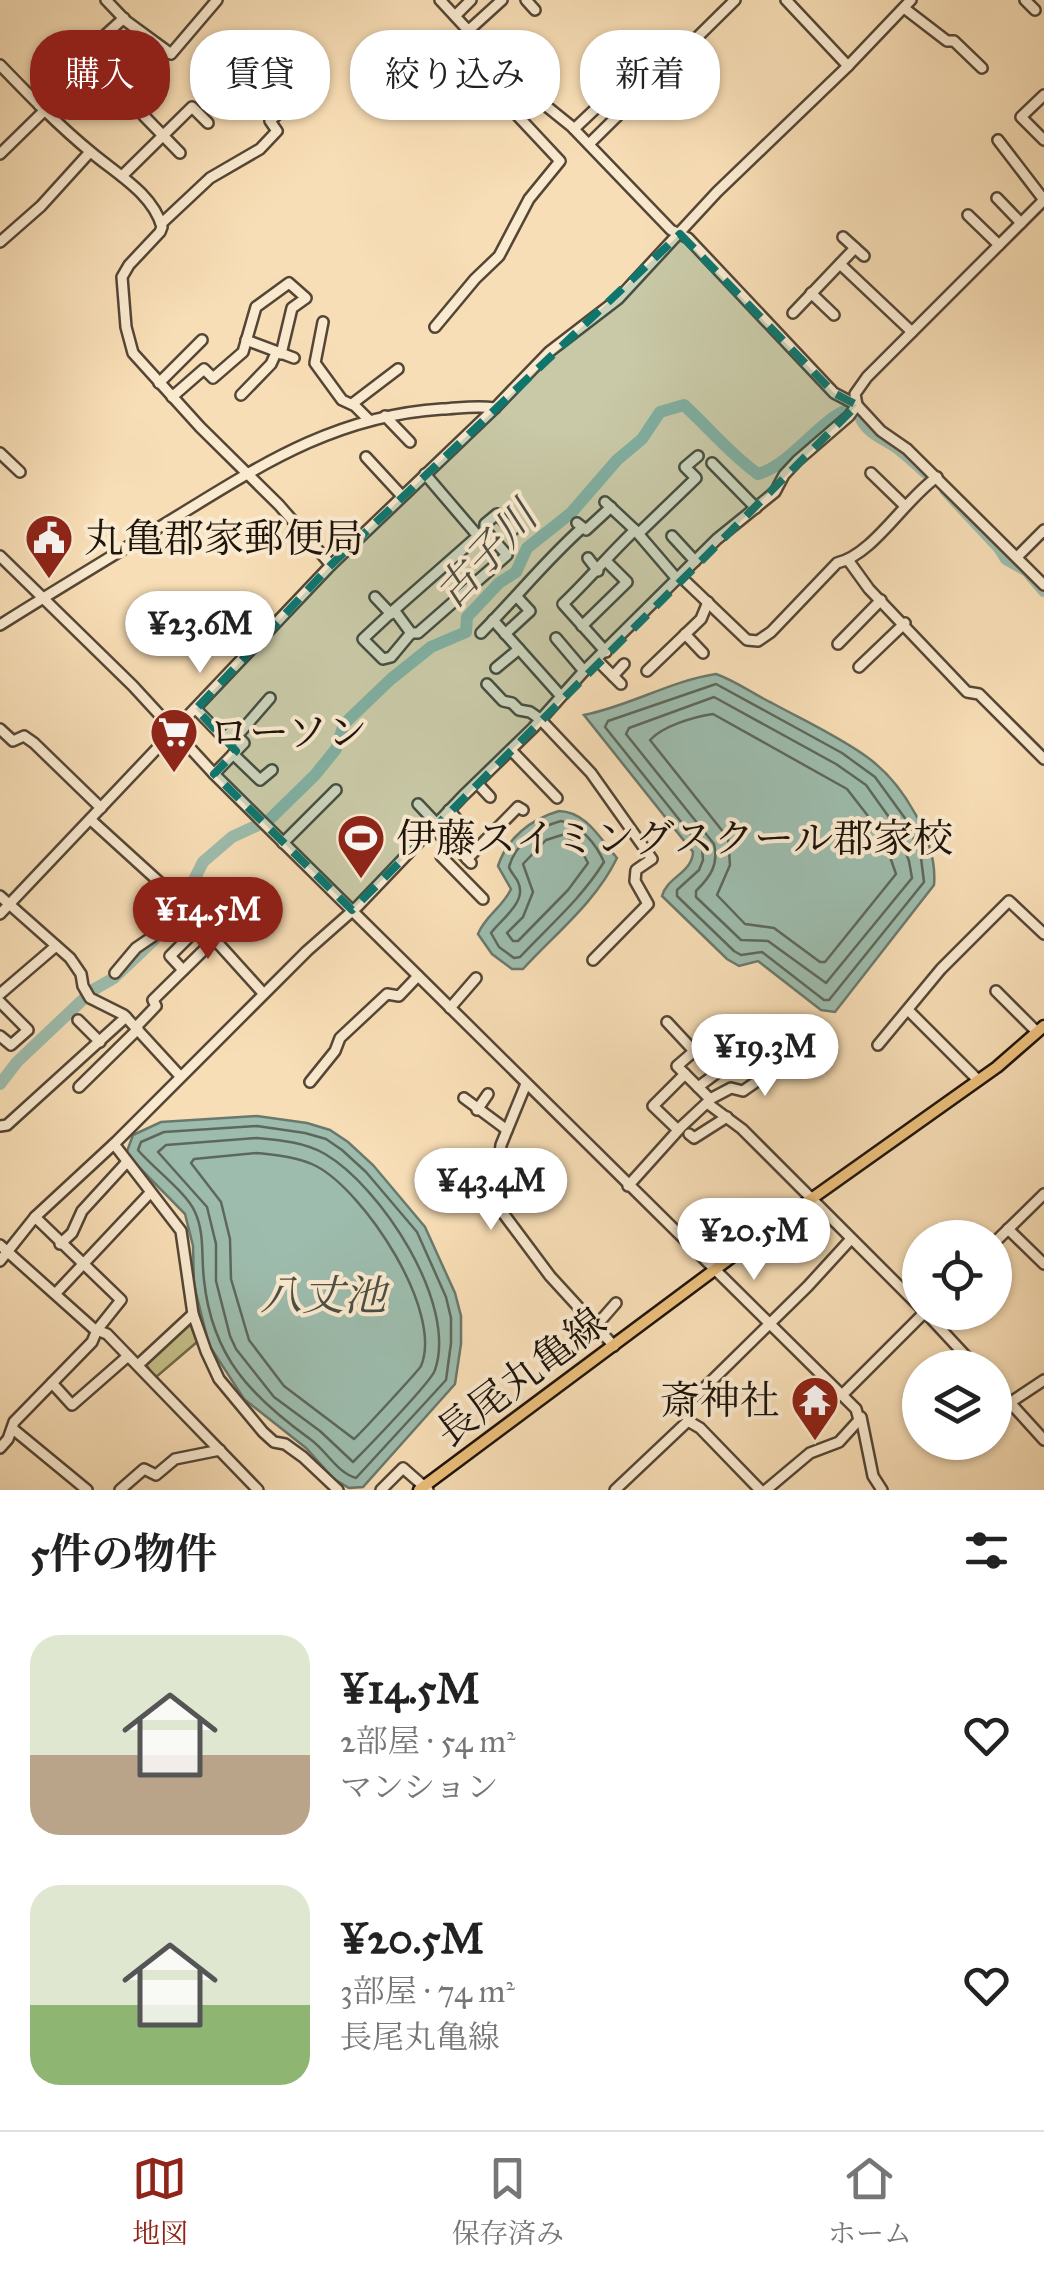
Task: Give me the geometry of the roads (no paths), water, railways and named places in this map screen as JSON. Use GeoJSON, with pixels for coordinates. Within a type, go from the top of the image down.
{"type":"FeatureCollection","features":[{"type":"Feature","properties":{"kind":"main road","name":"長尾丸亀線"},"geometry":{"type":"LineString","coordinates":[[423,1489],[810,1200],[978,1080],[1041,1029]]}},
{"type":"Feature","properties":{"kind":"street"},"geometry":{"type":"LineString","coordinates":[[106,0],[171,54],[217,0]]}},
{"type":"Feature","properties":{"kind":"street"},"geometry":{"type":"LineString","coordinates":[[440,0],[468,30],[502,0]]}},
{"type":"Feature","properties":{"kind":"street"},"geometry":{"type":"LineString","coordinates":[[456,15],[472,0]]}},
{"type":"Feature","properties":{"kind":"street"},"geometry":{"type":"LineString","coordinates":[[526,0],[535,10]]}},
{"type":"Feature","properties":{"kind":"street"},"geometry":{"type":"LineString","coordinates":[[589,144],[735,0]]}},
{"type":"Feature","properties":{"kind":"street"},"geometry":{"type":"LineString","coordinates":[[786,0],[848,66]]}},
{"type":"Feature","properties":{"kind":"street"},"geometry":{"type":"LineString","coordinates":[[1025,0],[1034,10]]}},
{"type":"Feature","properties":{"kind":"street"},"geometry":{"type":"LineString","coordinates":[[0,914],[331,565],[549,352],[618,299],[717,192],[907,4],[947,41],[954,40],[982,68]]}},
{"type":"Feature","properties":{"kind":"street"},"geometry":{"type":"LineString","coordinates":[[111,30],[124,18]]}},
{"type":"Feature","properties":{"kind":"street"},"geometry":{"type":"LineString","coordinates":[[934,30],[944,20]]}},
{"type":"Feature","properties":{"kind":"street"},"geometry":{"type":"LineString","coordinates":[[0,64],[30,95]]}},
{"type":"Feature","properties":{"kind":"street"},"geometry":{"type":"LineString","coordinates":[[1044,95],[1018,114],[1044,140]]}},
{"type":"Feature","properties":{"kind":"street"},"geometry":{"type":"LineString","coordinates":[[122,176],[192,107],[208,122]]}},
{"type":"Feature","properties":{"kind":"street"},"geometry":{"type":"LineString","coordinates":[[560,118],[659,218],[688,238],[834,392],[907,449],[1044,585]]}},
{"type":"Feature","properties":{"kind":"street"},"geometry":{"type":"LineString","coordinates":[[0,154],[31,120]]}},
{"type":"Feature","properties":{"kind":"street"},"geometry":{"type":"LineString","coordinates":[[55,120],[122,176],[162,222]]}},
{"type":"Feature","properties":{"kind":"street"},"geometry":{"type":"LineString","coordinates":[[148,120],[180,153]]}},
{"type":"Feature","properties":{"kind":"street"},"geometry":{"type":"LineString","coordinates":[[271,120],[276,132],[260,150],[210,178],[162,222],[160,232],[129,264],[121,282],[129,340],[141,364],[331,565]]}},
{"type":"Feature","properties":{"kind":"street"},"geometry":{"type":"LineString","coordinates":[[435,327],[499,256],[529,199],[560,161],[522,120]]}},
{"type":"Feature","properties":{"kind":"street"},"geometry":{"type":"LineString","coordinates":[[574,129],[583,120]]}},
{"type":"Feature","properties":{"kind":"street"},"geometry":{"type":"LineString","coordinates":[[258,1490],[106,1334],[2,1252],[352,910],[695,561],[775,492],[784,474],[854,410],[856,394],[867,378],[1044,200],[998,140]]}},
{"type":"Feature","properties":{"kind":"street"},"geometry":{"type":"LineString","coordinates":[[1,237],[41,206],[90,152]]}},
{"type":"Feature","properties":{"kind":"street"},"geometry":{"type":"LineString","coordinates":[[997,198],[1020,223]]}},
{"type":"Feature","properties":{"kind":"street"},"geometry":{"type":"LineString","coordinates":[[968,215],[999,244]]}},
{"type":"Feature","properties":{"kind":"street"},"geometry":{"type":"LineString","coordinates":[[843,237],[864,256]]}},
{"type":"Feature","properties":{"kind":"street"},"geometry":{"type":"LineString","coordinates":[[792,313],[856,248]]}},
{"type":"Feature","properties":{"kind":"street"},"geometry":{"type":"LineString","coordinates":[[840,264],[912,332]]}},
{"type":"Feature","properties":{"kind":"street"},"geometry":{"type":"LineString","coordinates":[[172,398],[204,369],[213,378],[242,352],[256,307],[289,282],[306,298],[292,308],[271,364],[241,395]]}},
{"type":"Feature","properties":{"kind":"street"},"geometry":{"type":"LineString","coordinates":[[811,293],[834,315]]}},
{"type":"Feature","properties":{"kind":"street"},"geometry":{"type":"LineString","coordinates":[[322,322],[314,363],[342,400],[369,420]]}},
{"type":"Feature","properties":{"kind":"street"},"geometry":{"type":"LineString","coordinates":[[159,383],[202,340]]}},
{"type":"Feature","properties":{"kind":"street"},"geometry":{"type":"LineString","coordinates":[[246,340],[294,358]]}},
{"type":"Feature","properties":{"kind":"street"},"geometry":{"type":"LineString","coordinates":[[352,404],[398,369]]}},
{"type":"Feature","properties":{"kind":"street"},"geometry":{"type":"LineString","coordinates":[[0,624],[294,447],[385,416],[478,405],[495,408]]}},
{"type":"Feature","properties":{"kind":"street"},"geometry":{"type":"LineString","coordinates":[[385,416],[410,442]]}},
{"type":"Feature","properties":{"kind":"street"},"geometry":{"type":"LineString","coordinates":[[0,453],[20,472]]}},
{"type":"Feature","properties":{"kind":"street"},"geometry":{"type":"LineString","coordinates":[[366,456],[402,496]]}},
{"type":"Feature","properties":{"kind":"street"},"geometry":{"type":"LineString","coordinates":[[606,652],[563,604],[635,530],[696,478],[686,467],[698,456]]}},
{"type":"Feature","properties":{"kind":"street"},"geometry":{"type":"LineString","coordinates":[[712,463],[756,508]]}},
{"type":"Feature","properties":{"kind":"street"},"geometry":{"type":"LineString","coordinates":[[871,473],[904,506]]}},
{"type":"Feature","properties":{"kind":"street"},"geometry":{"type":"LineString","coordinates":[[375,598],[410,632],[418,633],[507,555],[425,474]]}},
{"type":"Feature","properties":{"kind":"street"},"geometry":{"type":"LineString","coordinates":[[481,632],[518,597],[580,526],[586,530],[608,504],[679,578],[747,640],[758,641],[837,563],[848,560],[934,479]]}},
{"type":"Feature","properties":{"kind":"street"},"geometry":{"type":"LineString","coordinates":[[410,632],[391,658],[383,659],[363,639],[482,533],[485,524],[497,514],[513,530]]}},
{"type":"Feature","properties":{"kind":"street"},"geometry":{"type":"LineString","coordinates":[[617,541],[635,530]]}},
{"type":"Feature","properties":{"kind":"street"},"geometry":{"type":"LineString","coordinates":[[1018,556],[1044,530]]}},
{"type":"Feature","properties":{"kind":"street"},"geometry":{"type":"LineString","coordinates":[[672,536],[695,561]]}},
{"type":"Feature","properties":{"kind":"street"},"geometry":{"type":"LineString","coordinates":[[0,556],[714,1272],[844,1394],[860,1414],[873,1476],[882,1490]]}},
{"type":"Feature","properties":{"kind":"street"},"geometry":{"type":"LineString","coordinates":[[588,558],[598,570]]}},
{"type":"Feature","properties":{"kind":"street"},"geometry":{"type":"LineString","coordinates":[[848,560],[968,692],[979,694],[1044,759]]}},
{"type":"Feature","properties":{"kind":"street"},"geometry":{"type":"LineString","coordinates":[[582,626],[627,582],[607,562]]}},
{"type":"Feature","properties":{"kind":"street"},"geometry":{"type":"LineString","coordinates":[[506,634],[530,612],[518,597]]}},
{"type":"Feature","properties":{"kind":"street"},"geometry":{"type":"LineString","coordinates":[[838,644],[882,600]]}},
{"type":"Feature","properties":{"kind":"street"},"geometry":{"type":"LineString","coordinates":[[647,671],[700,619],[708,602]]}},
{"type":"Feature","properties":{"kind":"street"},"geometry":{"type":"LineString","coordinates":[[604,604],[614,614]]}},
{"type":"Feature","properties":{"kind":"street"},"geometry":{"type":"LineString","coordinates":[[493,620],[560,695]]}},
{"type":"Feature","properties":{"kind":"street"},"geometry":{"type":"LineString","coordinates":[[859,667],[905,623]]}},
{"type":"Feature","properties":{"kind":"street"},"geometry":{"type":"LineString","coordinates":[[685,634],[703,653]]}},
{"type":"Feature","properties":{"kind":"street"},"geometry":{"type":"LineString","coordinates":[[555,639],[584,671]]}},
{"type":"Feature","properties":{"kind":"street"},"geometry":{"type":"LineString","coordinates":[[496,668],[519,649]]}},
{"type":"Feature","properties":{"kind":"street"},"geometry":{"type":"LineString","coordinates":[[596,660],[617,680],[624,664]]}},
{"type":"Feature","properties":{"kind":"street"},"geometry":{"type":"LineString","coordinates":[[487,684],[503,701],[540,719],[591,773],[656,856],[636,870],[634,881],[648,904],[592,960]]}},
{"type":"Feature","properties":{"kind":"street"},"geometry":{"type":"LineString","coordinates":[[237,736],[270,698]]}},
{"type":"Feature","properties":{"kind":"street"},"geometry":{"type":"LineString","coordinates":[[196,709],[224,738],[232,731],[244,743],[214,774]]}},
{"type":"Feature","properties":{"kind":"street"},"geometry":{"type":"LineString","coordinates":[[0,729],[13,741],[24,736],[34,743],[100,808]]}},
{"type":"Feature","properties":{"kind":"street"},"geometry":{"type":"LineString","coordinates":[[511,750],[557,798]]}},
{"type":"Feature","properties":{"kind":"street"},"geometry":{"type":"LineString","coordinates":[[234,754],[260,780],[272,770]]}},
{"type":"Feature","properties":{"kind":"street"},"geometry":{"type":"LineString","coordinates":[[477,782],[490,797]]}},
{"type":"Feature","properties":{"kind":"street"},"geometry":{"type":"LineString","coordinates":[[284,844],[336,790]]}},
{"type":"Feature","properties":{"kind":"street"},"geometry":{"type":"LineString","coordinates":[[418,804],[469,861],[518,807],[524,810]]}},
{"type":"Feature","properties":{"kind":"street"},"geometry":{"type":"LineString","coordinates":[[449,810],[462,825]]}},
{"type":"Feature","properties":{"kind":"street"},"geometry":{"type":"LineString","coordinates":[[90,820],[182,902],[263,993]]}},
{"type":"Feature","properties":{"kind":"street"},"geometry":{"type":"LineString","coordinates":[[452,846],[441,856],[483,899]]}},
{"type":"Feature","properties":{"kind":"street"},"geometry":{"type":"LineString","coordinates":[[0,896],[82,974],[88,996],[126,1017],[180,1076]]}},
{"type":"Feature","properties":{"kind":"street"},"geometry":{"type":"LineString","coordinates":[[878,1045],[941,969],[1009,901],[1044,934]]}},
{"type":"Feature","properties":{"kind":"street"},"geometry":{"type":"LineString","coordinates":[[114,973],[136,948],[158,933],[171,908],[182,902]]}},
{"type":"Feature","properties":{"kind":"street"},"geometry":{"type":"LineString","coordinates":[[183,970],[170,956],[201,925]]}},
{"type":"Feature","properties":{"kind":"street"},"geometry":{"type":"LineString","coordinates":[[79,1086],[156,1006],[153,1000],[214,940]]}},
{"type":"Feature","properties":{"kind":"street"},"geometry":{"type":"LineString","coordinates":[[0,1036],[11,1045],[28,1030],[0,998],[56,946]]}},
{"type":"Feature","properties":{"kind":"street"},"geometry":{"type":"LineString","coordinates":[[310,1082],[335,1051],[340,1038],[387,994],[399,996],[418,976]]}},
{"type":"Feature","properties":{"kind":"street"},"geometry":{"type":"LineString","coordinates":[[450,1008],[476,978]]}},
{"type":"Feature","properties":{"kind":"street"},"geometry":{"type":"LineString","coordinates":[[996,991],[1041,1029]]}},
{"type":"Feature","properties":{"kind":"street"},"geometry":{"type":"LineString","coordinates":[[909,1012],[978,1080]]}},
{"type":"Feature","properties":{"kind":"street"},"geometry":{"type":"LineString","coordinates":[[0,1126],[7,1125],[126,1017]]}},
{"type":"Feature","properties":{"kind":"street"},"geometry":{"type":"LineString","coordinates":[[78,1020],[100,1042]]}},
{"type":"Feature","properties":{"kind":"street"},"geometry":{"type":"LineString","coordinates":[[667,1022],[694,1050]]}},
{"type":"Feature","properties":{"kind":"street"},"geometry":{"type":"LineString","coordinates":[[732,1062],[713,1035],[676,1066],[902,1288]]}},
{"type":"Feature","properties":{"kind":"street"},"geometry":{"type":"LineString","coordinates":[[628,1186],[708,1101],[730,1088],[743,1091],[763,1077],[745,1052],[698,1087]]}},
{"type":"Feature","properties":{"kind":"street"},"geometry":{"type":"LineString","coordinates":[[678,1130],[654,1106],[684,1074]]}},
{"type":"Feature","properties":{"kind":"street"},"geometry":{"type":"LineString","coordinates":[[526,1084],[501,1146],[497,1208],[550,1276],[614,1346]]}},
{"type":"Feature","properties":{"kind":"street"},"geometry":{"type":"LineString","coordinates":[[478,1110],[488,1094]]}},
{"type":"Feature","properties":{"kind":"street"},"geometry":{"type":"LineString","coordinates":[[464,1098],[507,1130]]}},
{"type":"Feature","properties":{"kind":"street"},"geometry":{"type":"LineString","coordinates":[[690,1134],[694,1138],[727,1118]]}},
{"type":"Feature","properties":{"kind":"street"},"geometry":{"type":"LineString","coordinates":[[114,1144],[181,1231],[194,1314],[206,1352],[236,1402],[274,1442],[303,1456],[338,1490]]}},
{"type":"Feature","properties":{"kind":"street"},"geometry":{"type":"LineString","coordinates":[[60,1244],[72,1233],[82,1211],[126,1163]]}},
{"type":"Feature","properties":{"kind":"street"},"geometry":{"type":"LineString","coordinates":[[56,1293],[150,1194]]}},
{"type":"Feature","properties":{"kind":"street"},"geometry":{"type":"LineString","coordinates":[[1012,1225],[1044,1194]]}},
{"type":"Feature","properties":{"kind":"street"},"geometry":{"type":"LineString","coordinates":[[0,1448],[14,1422],[92,1342],[121,1300],[35,1217]]}},
{"type":"Feature","properties":{"kind":"street"},"geometry":{"type":"LineString","coordinates":[[799,1245],[826,1217]]}},
{"type":"Feature","properties":{"kind":"street"},"geometry":{"type":"LineString","coordinates":[[1012,1233],[1044,1264]]}},
{"type":"Feature","properties":{"kind":"street"},"geometry":{"type":"LineString","coordinates":[[851,1238],[685,1407],[688,1421],[763,1490],[810,1453],[839,1442],[860,1414]]}},
{"type":"Feature","properties":{"kind":"street"},"geometry":{"type":"LineString","coordinates":[[596,1326],[616,1302]]}},
{"type":"Feature","properties":{"kind":"street"},"geometry":{"type":"LineString","coordinates":[[844,1394],[925,1312],[960,1350]]}},
{"type":"Feature","properties":{"kind":"street"},"geometry":{"type":"LineString","coordinates":[[138,1365],[194,1314]]}},
{"type":"Feature","properties":{"kind":"street"},"geometry":{"type":"LineString","coordinates":[[52,1383],[72,1405],[128,1356]]}},
{"type":"Feature","properties":{"kind":"street"},"geometry":{"type":"LineString","coordinates":[[1012,1401],[1044,1380]]}},
{"type":"Feature","properties":{"kind":"street"},"geometry":{"type":"LineString","coordinates":[[1012,1403],[1044,1440]]}},
{"type":"Feature","properties":{"kind":"street"},"geometry":{"type":"LineString","coordinates":[[615,1490],[688,1421]]}},
{"type":"Feature","properties":{"kind":"street"},"geometry":{"type":"LineString","coordinates":[[13,1429],[87,1490]]}},
{"type":"Feature","properties":{"kind":"street"},"geometry":{"type":"LineString","coordinates":[[120,1490],[138,1472],[148,1470],[156,1476],[175,1459],[220,1450]]}},
{"type":"Feature","properties":{"kind":"street"},"geometry":{"type":"LineString","coordinates":[[381,1490],[403,1468],[423,1489]]}},
{"type":"Feature","properties":{"kind":"water"},"geometry":{"type":"Polygon","coordinates":[[[716,674],[867,757],[905,797],[924,832],[934,868],[934,885],[835,1012],[821,1010],[758,961],[739,966],[727,959],[662,896],[688,865],[693,852],[584,715],[716,674]]]}},
{"type":"Feature","properties":{"kind":"water"},"geometry":{"type":"Polygon","coordinates":[[[559,811],[585,821],[617,858],[574,917],[523,969],[512,969],[492,954],[478,934],[511,889],[498,866],[521,831],[559,811]]]}},
{"type":"Feature","properties":{"kind":"water","name":"八丈池"},"geometry":{"type":"Polygon","coordinates":[[[257,1116],[307,1123],[330,1130],[348,1142],[373,1165],[425,1227],[455,1293],[461,1316],[461,1344],[455,1384],[363,1487],[349,1488],[334,1479],[306,1448],[244,1399],[209,1345],[194,1285],[193,1246],[185,1214],[126,1154],[133,1135],[161,1122],[257,1116]]]}},
{"type":"Feature","properties":{"kind":"waterway","name":"古子川"},"geometry":{"type":"LineString","coordinates":[[173,912],[203,862],[232,837],[269,820],[336,749],[344,724],[391,679],[431,647],[466,632],[467,617],[499,583],[516,572],[527,548],[571,513],[617,460],[642,439],[660,412],[684,405],[758,474],[782,462],[849,409],[859,414],[871,432],[926,473]]}},
{"type":"Feature","properties":{"kind":"waterway","name":"古子川"},"geometry":{"type":"LineString","coordinates":[[945,490],[1006,559],[1027,571],[1044,591]]}},
{"type":"Feature","properties":{"kind":"waterway","name":"古子川"},"geometry":{"type":"LineString","coordinates":[[0,1084],[17,1062],[93,990],[114,978],[154,940]]}},
{"type":"Feature","properties":{"kind":"place","name":"丸亀郡家郵便局"},"geometry":{"type":"Point","coordinates":[49,580]}},
{"type":"Feature","properties":{"kind":"place","name":"ローソン"},"geometry":{"type":"Point","coordinates":[174,774]}},
{"type":"Feature","properties":{"kind":"place","name":"伊藤スイミングスクール郡家校"},"geometry":{"type":"Point","coordinates":[361,880]}},
{"type":"Feature","properties":{"kind":"place","name":"斎神社"},"geometry":{"type":"Point","coordinates":[815,1442]}}]}
